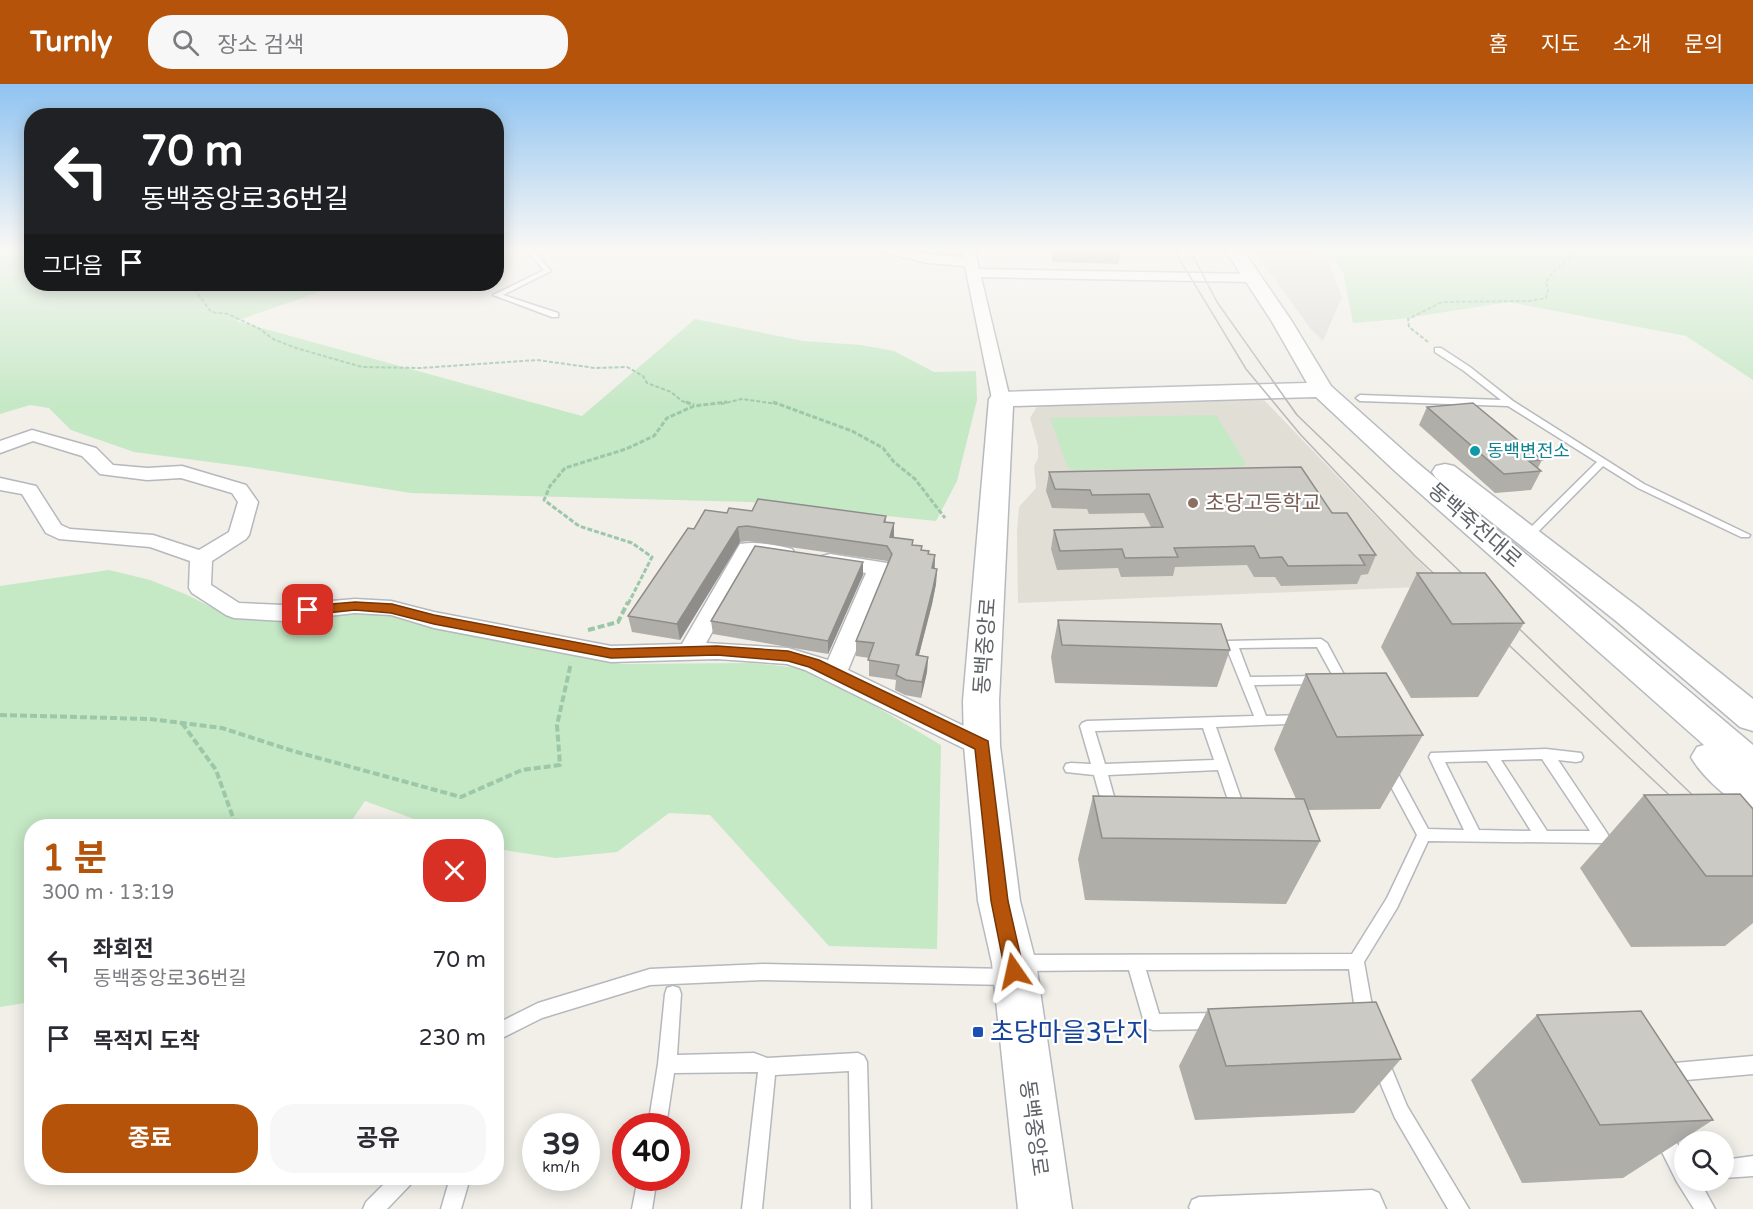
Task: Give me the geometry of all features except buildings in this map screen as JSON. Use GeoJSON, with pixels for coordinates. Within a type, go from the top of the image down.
{"type":"FeatureCollection","features":[{"type":"Feature","properties":{"kind":"main road","name":"동백죽전대로"},"geometry":{"type":"LineString","coordinates":[[1268,302],[1322,390],[1491,521],[1753,742]]}},
{"type":"Feature","properties":{"kind":"main road","name":"동백죽전대로"},"geometry":{"type":"LineString","coordinates":[[1284,302],[1360,398],[1419,464],[1753,766]]}},
{"type":"Feature","properties":{"kind":"main road"},"geometry":{"type":"LineString","coordinates":[[1001,399],[1322,390]]}},
{"type":"Feature","properties":{"kind":"main road","name":"동백중앙로"},"geometry":{"type":"LineString","coordinates":[[1001,399],[981,700],[982,746],[999,901],[1014,970],[1045,1209]]}},
{"type":"Feature","properties":{"kind":"main road"},"geometry":{"type":"LineString","coordinates":[[1419,464],[1528,536],[1753,718]]}},
{"type":"Feature","properties":{"kind":"main road"},"geometry":{"type":"LineString","coordinates":[[1419,464],[1458,526],[1753,796]]}},
{"type":"Feature","properties":{"kind":"street"},"geometry":{"type":"LineString","coordinates":[[979,302],[1001,399]]}},
{"type":"Feature","properties":{"kind":"street"},"geometry":{"type":"LineString","coordinates":[[0,447],[32,435],[89,452],[107,470],[147,474],[182,472],[240,489],[248,502],[239,536],[201,558],[153,541],[66,535],[53,529],[29,490],[0,484]]}},
{"type":"Feature","properties":{"kind":"street"},"geometry":{"type":"LineString","coordinates":[[690,651],[748,549],[879,568],[834,674]]}},
{"type":"Feature","properties":{"kind":"street"},"geometry":{"type":"LineString","coordinates":[[201,558],[200,588],[234,610],[284,613],[355,606],[392,608],[434,620],[611,654],[717,651],[788,656],[814,664],[982,746]]}},
{"type":"Feature","properties":{"kind":"lane"},"geometry":{"type":"LineString","coordinates":[[519,302],[555,315]]}},
{"type":"Feature","properties":{"kind":"lane"},"geometry":{"type":"LineString","coordinates":[[1438,350],[1467,369],[1510,403],[1641,486],[1745,535]]}},
{"type":"Feature","properties":{"kind":"lane"},"geometry":{"type":"LineString","coordinates":[[1360,398],[1510,403]]}},
{"type":"Feature","properties":{"kind":"lane"},"geometry":{"type":"LineString","coordinates":[[1528,536],[1602,462]]}},
{"type":"Feature","properties":{"kind":"lane"},"geometry":{"type":"LineString","coordinates":[[1262,720],[1231,644],[1321,644],[1351,700]]}},
{"type":"Feature","properties":{"kind":"lane"},"geometry":{"type":"LineString","coordinates":[[1245,681],[1340,680]]}},
{"type":"Feature","properties":{"kind":"lane"},"geometry":{"type":"LineString","coordinates":[[1123,816],[1112,817],[1088,726],[1317,720]]}},
{"type":"Feature","properties":{"kind":"lane"},"geometry":{"type":"LineString","coordinates":[[1208,722],[1238,810],[1215,811]]}},
{"type":"Feature","properties":{"kind":"lane"},"geometry":{"type":"LineString","coordinates":[[1424,835],[1602,837],[1546,753]]}},
{"type":"Feature","properties":{"kind":"lane"},"geometry":{"type":"LineString","coordinates":[[1475,837],[1436,757],[1546,753],[1576,757]]}},
{"type":"Feature","properties":{"kind":"lane"},"geometry":{"type":"LineString","coordinates":[[1490,755],[1543,837]]}},
{"type":"Feature","properties":{"kind":"lane"},"geometry":{"type":"LineString","coordinates":[[1383,759],[1424,835]]}},
{"type":"Feature","properties":{"kind":"lane"},"geometry":{"type":"LineString","coordinates":[[1071,768],[1099,770],[1223,765]]}},
{"type":"Feature","properties":{"kind":"lane"},"geometry":{"type":"LineString","coordinates":[[1424,835],[1392,903],[1356,962],[1370,1037],[1401,1112],[1459,1209]]}},
{"type":"Feature","properties":{"kind":"lane"},"geometry":{"type":"LineString","coordinates":[[1135,962],[1153,1022],[1235,1021]]}},
{"type":"Feature","properties":{"kind":"lane"},"geometry":{"type":"LineString","coordinates":[[504,1029],[538,1011],[650,977],[764,972],[1014,970],[1135,962],[1356,962]]}},
{"type":"Feature","properties":{"kind":"lane"},"geometry":{"type":"LineString","coordinates":[[659,1113],[674,994]]}},
{"type":"Feature","properties":{"kind":"lane"},"geometry":{"type":"LineString","coordinates":[[667,1064],[754,1062],[767,1067],[858,1062],[861,1209]]}},
{"type":"Feature","properties":{"kind":"lane"},"geometry":{"type":"LineString","coordinates":[[1649,1083],[1651,1075],[1753,1065]]}},
{"type":"Feature","properties":{"kind":"lane"},"geometry":{"type":"LineString","coordinates":[[752,1209],[767,1067]]}},
{"type":"Feature","properties":{"kind":"lane"},"geometry":{"type":"LineString","coordinates":[[1654,1119],[1674,1156]]}},
{"type":"Feature","properties":{"kind":"lane"},"geometry":{"type":"LineString","coordinates":[[1734,1168],[1753,1166]]}},
{"type":"Feature","properties":{"kind":"lane"},"geometry":{"type":"LineString","coordinates":[[373,1209],[396,1185]]}},
{"type":"Feature","properties":{"kind":"lane"},"geometry":{"type":"LineString","coordinates":[[452,1209],[458,1185]]}},
{"type":"Feature","properties":{"kind":"lane"},"geometry":{"type":"LineString","coordinates":[[642,1209],[645,1191]]}},
{"type":"Feature","properties":{"kind":"lane"},"geometry":{"type":"LineString","coordinates":[[1694,1191],[1705,1209]]}},
{"type":"Feature","properties":{"kind":"lane"},"geometry":{"type":"LineString","coordinates":[[1200,1209],[1199,1207],[1372,1200],[1376,1209]]}},
{"type":"Feature","properties":{"kind":"path"},"geometry":{"type":"LineString","coordinates":[[204,302],[210,312],[228,314],[260,329],[273,339],[362,367],[420,368],[537,360],[595,368],[627,367],[643,376],[646,383],[671,392],[682,401],[694,406],[742,399],[772,402],[852,431],[883,448],[894,462],[915,479],[945,518]]}},
{"type":"Feature","properties":{"kind":"path"},"geometry":{"type":"LineString","coordinates":[[1438,350],[1409,327],[1408,319],[1441,302]]}},
{"type":"Feature","properties":{"kind":"path"},"geometry":{"type":"LineString","coordinates":[[0,715],[150,718],[182,723],[216,770],[234,819]]}},
{"type":"Feature","properties":{"kind":"shaded area"},"geometry":{"type":"Polygon","coordinates":[[[1291,302],[1340,302],[1323,341],[1310,328],[1291,302]]]}},
{"type":"Feature","properties":{"kind":"shaded area","name":"초당고등학교"},"geometry":{"type":"Polygon","coordinates":[[[1264,400],[1443,586],[1018,603],[1019,507],[1036,488],[1034,466],[1038,458],[1038,446],[1030,418],[1038,405],[1264,400]]]}},
{"type":"Feature","properties":{"kind":"green space"},"geometry":{"type":"Polygon","coordinates":[[[0,302],[289,302],[236,321],[582,416],[695,319],[803,341],[861,345],[894,351],[934,372],[976,371],[977,400],[957,481],[936,521],[750,502],[411,493],[248,467],[134,452],[71,430],[49,408],[30,405],[0,414],[0,302]]]}},
{"type":"Feature","properties":{"kind":"green space"},"geometry":{"type":"Polygon","coordinates":[[[1349,302],[1506,302],[1400,319],[1353,323],[1349,302]]]}},
{"type":"Feature","properties":{"kind":"green space"},"geometry":{"type":"Polygon","coordinates":[[[1512,302],[1753,302],[1753,380],[1686,336],[1512,302]]]}},
{"type":"Feature","properties":{"kind":"green space"},"geometry":{"type":"Polygon","coordinates":[[[1216,415],[1246,464],[1243,466],[1075,470],[1067,466],[1050,418],[1216,415]]]}},
{"type":"Feature","properties":{"kind":"green space"},"geometry":{"type":"Polygon","coordinates":[[[109,570],[150,580],[227,615],[394,615],[436,629],[622,664],[752,663],[808,669],[941,745],[937,949],[829,946],[710,815],[669,813],[617,852],[556,858],[504,850],[504,819],[414,819],[365,801],[353,819],[24,819],[24,1003],[0,1007],[0,586],[109,570]]]}},
{"type":"Feature","properties":{"kind":"tram line"},"geometry":{"type":"LineString","coordinates":[[1206,302],[1246,369],[1300,434],[1415,556],[1445,584]]}},
{"type":"Feature","properties":{"kind":"tram line"},"geometry":{"type":"LineString","coordinates":[[1217,302],[1297,415],[1474,585]]}},
{"type":"Feature","properties":{"kind":"tram line"},"geometry":{"type":"LineString","coordinates":[[1508,618],[1705,807]]}},
{"type":"Feature","properties":{"kind":"tram line"},"geometry":{"type":"LineString","coordinates":[[1497,634],[1681,806]]}},
{"type":"Feature","properties":{"kind":"place","name":"동백변전소"},"geometry":{"type":"Point","coordinates":[1475,451]}},
{"type":"Feature","properties":{"kind":"place","name":"초당고등학교"},"geometry":{"type":"Point","coordinates":[1193,503]}},
{"type":"Feature","properties":{"kind":"place","name":"초당마을3단지"},"geometry":{"type":"Point","coordinates":[978,1032]}},
{"type":"Feature","properties":{"kind":"route"},"geometry":{"type":"LineString","coordinates":[[308,610],[355,606],[392,608],[434,620],[611,654],[717,651],[788,656],[814,664],[982,746],[999,901],[1014,971]]}}]}
